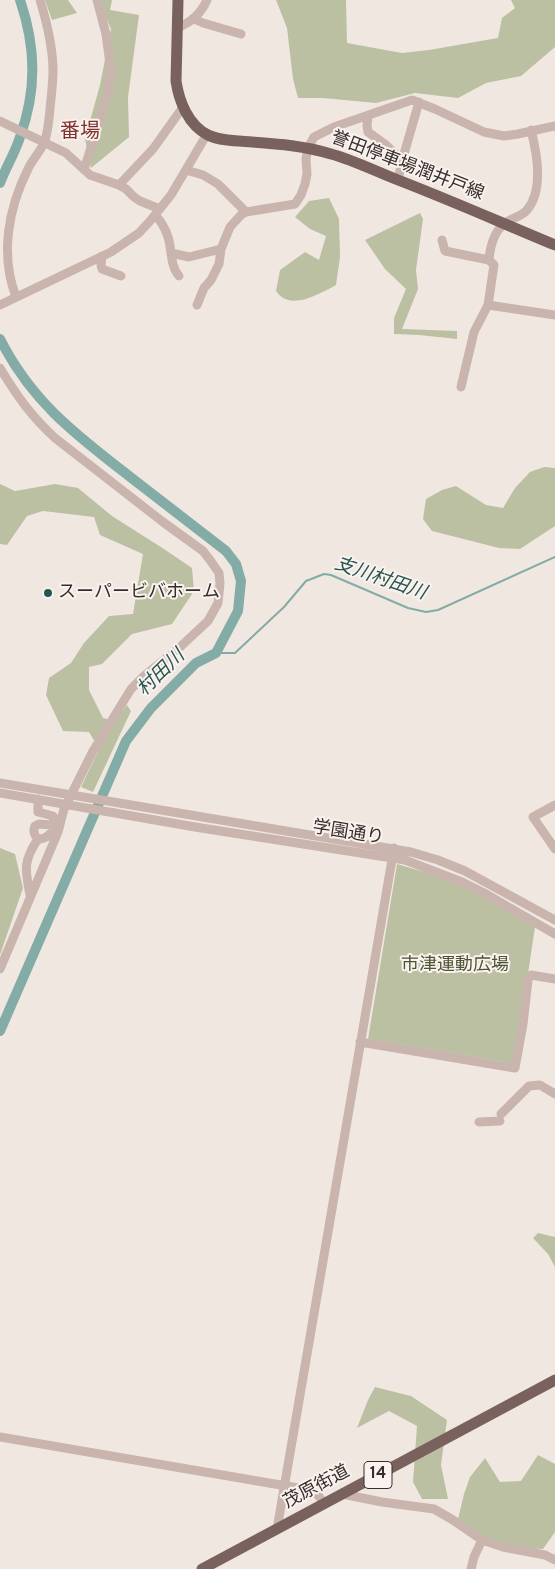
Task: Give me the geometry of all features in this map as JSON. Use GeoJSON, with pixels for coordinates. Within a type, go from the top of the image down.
{"type":"FeatureCollection","features":[{"type":"Feature","properties":{"kind":"main road"},"geometry":{"type":"LineString","coordinates":[[178,0],[176,81],[183,107],[190,119],[207,134]]}},
{"type":"Feature","properties":{"kind":"main road","name":"誉田停車場潤井戸線"},"geometry":{"type":"LineString","coordinates":[[207,134],[227,139],[308,148],[340,157],[555,244]]}},
{"type":"Feature","properties":{"kind":"main road","name":"茂原街道"},"geometry":{"type":"LineString","coordinates":[[202,1569],[555,1380]]}},
{"type":"Feature","properties":{"kind":"street"},"geometry":{"type":"LineString","coordinates":[[16,297],[10,284],[7,264],[7,230],[13,203],[29,166],[44,142],[49,119],[53,71],[47,28],[40,0]]}},
{"type":"Feature","properties":{"kind":"street"},"geometry":{"type":"LineString","coordinates":[[84,170],[108,92],[111,72],[106,34],[97,0]]}},
{"type":"Feature","properties":{"kind":"street"},"geometry":{"type":"LineString","coordinates":[[177,28],[194,19],[207,0]]}},
{"type":"Feature","properties":{"kind":"street"},"geometry":{"type":"LineString","coordinates":[[194,19],[241,34]]}},
{"type":"Feature","properties":{"kind":"street"},"geometry":{"type":"LineString","coordinates":[[197,305],[204,288],[211,280],[219,264],[221,249],[230,227],[246,212],[295,204],[305,184],[308,148],[314,137],[334,126],[412,100],[484,132],[504,136],[555,126]]}},
{"type":"Feature","properties":{"kind":"street"},"geometry":{"type":"LineString","coordinates":[[398,180],[419,102]]}},
{"type":"Feature","properties":{"kind":"street"},"geometry":{"type":"LineString","coordinates":[[119,185],[153,149],[183,107]]}},
{"type":"Feature","properties":{"kind":"street"},"geometry":{"type":"LineString","coordinates":[[368,115],[366,126],[368,132],[386,145],[402,161]]}},
{"type":"Feature","properties":{"kind":"street"},"geometry":{"type":"LineString","coordinates":[[3,123],[66,153],[90,175],[119,185],[158,212],[168,236],[175,270],[180,276]]}},
{"type":"Feature","properties":{"kind":"street"},"geometry":{"type":"LineString","coordinates":[[489,260],[490,250],[496,235],[504,224],[522,215],[528,209],[535,192],[538,166],[531,130]]}},
{"type":"Feature","properties":{"kind":"street"},"geometry":{"type":"LineString","coordinates":[[0,305],[120,247],[138,233],[158,212],[207,134]]}},
{"type":"Feature","properties":{"kind":"street"},"geometry":{"type":"LineString","coordinates":[[186,170],[203,175],[221,185],[246,212]]}},
{"type":"Feature","properties":{"kind":"street"},"geometry":{"type":"LineString","coordinates":[[442,240],[445,251],[489,260],[494,265],[488,305],[474,332],[461,387]]}},
{"type":"Feature","properties":{"kind":"street"},"geometry":{"type":"LineString","coordinates":[[171,253],[189,257],[221,249]]}},
{"type":"Feature","properties":{"kind":"street"},"geometry":{"type":"LineString","coordinates":[[102,256],[102,269],[121,276]]}},
{"type":"Feature","properties":{"kind":"street"},"geometry":{"type":"LineString","coordinates":[[488,305],[555,315]]}},
{"type":"Feature","properties":{"kind":"street"},"geometry":{"type":"LineString","coordinates":[[0,368],[27,410],[40,424],[163,522],[203,551],[219,573],[220,583],[218,603],[208,621],[131,689],[93,750],[64,809],[58,832],[0,968]]}},
{"type":"Feature","properties":{"kind":"street"},"geometry":{"type":"LineString","coordinates":[[0,783],[62,798]]}},
{"type":"Feature","properties":{"kind":"street"},"geometry":{"type":"LineString","coordinates":[[0,792],[38,799],[62,798],[125,804],[394,848],[438,860],[465,871],[555,920]]}},
{"type":"Feature","properties":{"kind":"street","name":"学園通り"},"geometry":{"type":"LineString","coordinates":[[62,798],[120,813],[195,827],[405,860],[462,882],[555,933]]}},
{"type":"Feature","properties":{"kind":"street"},"geometry":{"type":"LineString","coordinates":[[38,799],[38,812],[54,816],[54,819],[52,825],[39,824],[34,826],[34,835],[38,839]]}},
{"type":"Feature","properties":{"kind":"street"},"geometry":{"type":"LineString","coordinates":[[555,805],[534,817],[555,849]]}},
{"type":"Feature","properties":{"kind":"street"},"geometry":{"type":"LineString","coordinates":[[38,839],[43,839],[54,831],[58,832]]}},
{"type":"Feature","properties":{"kind":"street"},"geometry":{"type":"LineString","coordinates":[[30,896],[25,870],[29,853],[38,839]]}},
{"type":"Feature","properties":{"kind":"street"},"geometry":{"type":"LineString","coordinates":[[277,1529],[394,848]]}},
{"type":"Feature","properties":{"kind":"street"},"geometry":{"type":"LineString","coordinates":[[360,1042],[515,1068],[528,980],[531,976],[555,979]]}},
{"type":"Feature","properties":{"kind":"street"},"geometry":{"type":"LineString","coordinates":[[479,1122],[500,1118],[529,1086],[540,1085],[555,1094]]}},
{"type":"Feature","properties":{"kind":"street"},"geometry":{"type":"LineString","coordinates":[[0,1437],[285,1485],[316,1493],[324,1504]]}},
{"type":"Feature","properties":{"kind":"street"},"geometry":{"type":"LineString","coordinates":[[342,1494],[434,1510],[482,1540],[502,1547],[545,1555],[555,1560]]}},
{"type":"Feature","properties":{"kind":"street"},"geometry":{"type":"LineString","coordinates":[[471,1569],[482,1540]]}},
{"type":"Feature","properties":{"kind":"green space"},"geometry":{"type":"Polygon","coordinates":[[[45,0],[68,0],[77,13],[52,20],[45,0]]]}},
{"type":"Feature","properties":{"kind":"green space"},"geometry":{"type":"Polygon","coordinates":[[[98,0],[112,0],[110,10],[139,15],[128,97],[129,137],[91,168],[85,139],[100,85],[111,29],[98,0]]]}},
{"type":"Feature","properties":{"kind":"green space"},"geometry":{"type":"Polygon","coordinates":[[[276,0],[346,0],[347,43],[402,53],[498,38],[502,18],[515,8],[511,0],[555,0],[555,47],[521,76],[486,83],[458,98],[415,93],[376,103],[323,98],[298,98],[293,79],[287,28],[276,0]]]}},
{"type":"Feature","properties":{"kind":"green space"},"geometry":{"type":"Polygon","coordinates":[[[329,198],[339,219],[340,257],[336,285],[321,293],[297,301],[282,297],[276,291],[280,270],[305,252],[319,260],[326,236],[310,229],[295,217],[309,201],[329,198]]]}},
{"type":"Feature","properties":{"kind":"green space"},"geometry":{"type":"Polygon","coordinates":[[[420,213],[423,219],[416,270],[418,289],[402,329],[457,331],[457,339],[394,334],[394,318],[406,289],[385,269],[365,240],[420,213]]]}},
{"type":"Feature","properties":{"kind":"green space"},"geometry":{"type":"Polygon","coordinates":[[[544,467],[555,468],[555,526],[520,549],[499,548],[432,531],[423,519],[426,499],[442,490],[456,486],[486,505],[503,508],[515,488],[530,472],[544,467]]]}},
{"type":"Feature","properties":{"kind":"green space"},"geometry":{"type":"Polygon","coordinates":[[[0,484],[15,491],[55,484],[78,488],[112,516],[192,568],[194,591],[172,624],[132,634],[102,664],[89,667],[89,690],[103,718],[115,721],[127,705],[131,711],[93,792],[81,787],[99,749],[89,732],[63,731],[46,695],[49,678],[71,663],[84,643],[109,616],[133,614],[143,554],[100,535],[94,517],[43,511],[27,516],[7,545],[0,544],[0,484]]]}},
{"type":"Feature","properties":{"kind":"green space"},"geometry":{"type":"Polygon","coordinates":[[[0,848],[15,854],[23,888],[0,955],[0,848]]]}},
{"type":"Feature","properties":{"kind":"green space","name":"市津運動広場"},"geometry":{"type":"Polygon","coordinates":[[[397,864],[434,875],[469,889],[535,927],[515,1060],[512,1063],[368,1039],[397,864]]]}},
{"type":"Feature","properties":{"kind":"green space"},"geometry":{"type":"Polygon","coordinates":[[[538,1233],[555,1237],[555,1267],[548,1254],[533,1238],[538,1233]]]}},
{"type":"Feature","properties":{"kind":"green space"},"geometry":{"type":"Polygon","coordinates":[[[375,1387],[411,1396],[447,1420],[441,1465],[448,1499],[422,1499],[413,1482],[417,1426],[389,1411],[357,1428],[375,1387]]]}},
{"type":"Feature","properties":{"kind":"green space"},"geometry":{"type":"Polygon","coordinates":[[[538,1455],[555,1464],[555,1532],[543,1549],[496,1547],[458,1519],[470,1477],[485,1458],[500,1482],[521,1481],[538,1455]]]}},
{"type":"Feature","properties":{"kind":"waterway","name":"村田川"},"geometry":{"type":"LineString","coordinates":[[0,183],[16,149],[26,120],[32,85],[32,52],[20,0]]}},
{"type":"Feature","properties":{"kind":"waterway","name":"村田川"},"geometry":{"type":"LineString","coordinates":[[0,339],[26,381],[56,415],[91,446],[226,551],[236,564],[241,581],[238,611],[216,653],[196,663],[151,708],[126,741],[0,1031]]}},
{"type":"Feature","properties":{"kind":"waterway","name":"支川村田川"},"geometry":{"type":"LineString","coordinates":[[216,653],[235,653],[284,607],[306,581],[324,574],[331,575],[408,608],[426,612],[438,610],[555,557]]}},
{"type":"Feature","properties":{"kind":"place","name":"スーパービバホーム"},"geometry":{"type":"Point","coordinates":[48,593]}},
{"type":"Feature","properties":{"kind":"district","name":"番場"},"geometry":{"type":"Point","coordinates":[80,133]}}]}
